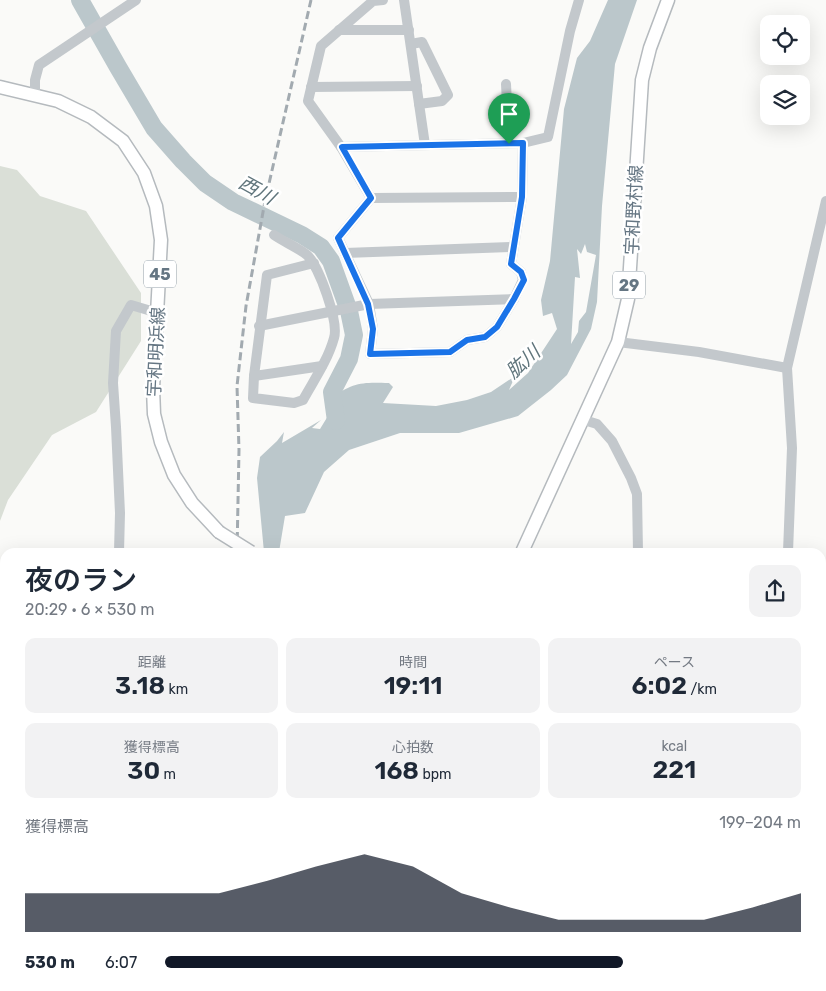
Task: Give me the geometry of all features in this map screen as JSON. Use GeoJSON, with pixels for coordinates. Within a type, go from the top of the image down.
{"type":"FeatureCollection","features":[{"type":"Feature","properties":{"kind":"main road","name":"宇和野村線"},"geometry":{"type":"LineString","coordinates":[[525,548],[618,342],[628,299],[642,80],[650,48],[668,0]]}},
{"type":"Feature","properties":{"kind":"main road","name":"宇和明浜線"},"geometry":{"type":"LineString","coordinates":[[0,86],[58,101],[91,117],[123,141],[144,173],[156,206],[161,240],[153,388],[154,414],[160,442],[174,475],[192,504],[219,532],[245,548]]}},
{"type":"Feature","properties":{"kind":"street"},"geometry":{"type":"LineString","coordinates":[[35,94],[35,80],[40,65],[136,0]]}},
{"type":"Feature","properties":{"kind":"street"},"geometry":{"type":"LineString","coordinates":[[371,198],[342,147],[308,101],[320,46],[373,1],[383,0]]}},
{"type":"Feature","properties":{"kind":"street"},"geometry":{"type":"LineString","coordinates":[[404,0],[425,145]]}},
{"type":"Feature","properties":{"kind":"street"},"geometry":{"type":"LineString","coordinates":[[342,147],[509,144],[548,137],[570,31],[579,0]]}},
{"type":"Feature","properties":{"kind":"street"},"geometry":{"type":"LineString","coordinates":[[339,30],[409,30]]}},
{"type":"Feature","properties":{"kind":"street"},"geometry":{"type":"LineString","coordinates":[[411,44],[422,42],[448,95],[442,101],[419,104]]}},
{"type":"Feature","properties":{"kind":"street"},"geometry":{"type":"LineString","coordinates":[[506,84],[509,144]]}},
{"type":"Feature","properties":{"kind":"street"},"geometry":{"type":"LineString","coordinates":[[311,87],[417,86]]}},
{"type":"Feature","properties":{"kind":"street"},"geometry":{"type":"LineString","coordinates":[[371,198],[338,238],[368,304],[373,329],[370,354],[450,352],[467,340],[485,337],[497,327],[524,280],[521,272],[511,264],[522,197],[523,143]]}},
{"type":"Feature","properties":{"kind":"street"},"geometry":{"type":"LineString","coordinates":[[371,198],[522,197]]}},
{"type":"Feature","properties":{"kind":"street"},"geometry":{"type":"LineString","coordinates":[[788,548],[792,448],[787,368],[826,201]]}},
{"type":"Feature","properties":{"kind":"street"},"geometry":{"type":"LineString","coordinates":[[274,235],[307,255],[314,264],[338,310],[335,336],[322,366],[303,400],[294,403],[253,398],[259,326],[267,275],[314,264]]}},
{"type":"Feature","properties":{"kind":"street"},"geometry":{"type":"LineString","coordinates":[[345,253],[513,247]]}},
{"type":"Feature","properties":{"kind":"street"},"geometry":{"type":"LineString","coordinates":[[259,326],[368,304],[514,299]]}},
{"type":"Feature","properties":{"kind":"street"},"geometry":{"type":"LineString","coordinates":[[119,548],[120,513],[112,383],[116,331],[131,305],[158,313]]}},
{"type":"Feature","properties":{"kind":"street"},"geometry":{"type":"LineString","coordinates":[[618,342],[698,352],[787,368]]}},
{"type":"Feature","properties":{"kind":"street"},"geometry":{"type":"LineString","coordinates":[[254,376],[322,366]]}},
{"type":"Feature","properties":{"kind":"street"},"geometry":{"type":"LineString","coordinates":[[584,420],[597,424],[612,441],[631,478],[637,494],[638,548]]}},
{"type":"Feature","properties":{"kind":"shaded area"},"geometry":{"type":"Polygon","coordinates":[[[608,0],[637,0],[615,64],[602,206],[597,302],[591,329],[567,375],[518,416],[459,433],[400,433],[349,450],[324,472],[305,513],[285,516],[280,548],[264,548],[257,478],[260,457],[284,432],[282,443],[321,420],[312,428],[320,429],[331,411],[330,399],[345,389],[358,384],[389,383],[393,387],[383,403],[436,406],[467,400],[491,392],[515,376],[509,390],[528,373],[557,329],[552,313],[543,316],[541,300],[550,261],[564,109],[577,58],[590,41],[608,0]],[[585,244],[581,254],[577,249],[580,278],[575,277],[571,344],[578,332],[579,321],[586,312],[596,255],[587,252],[585,244]]]}},
{"type":"Feature","properties":{"kind":"shaded area"},"geometry":{"type":"Polygon","coordinates":[[[0,166],[17,170],[40,196],[86,211],[141,293],[141,341],[96,412],[52,435],[8,500],[0,521],[0,166]]]}},
{"type":"Feature","properties":{"kind":"waterway","name":"西川"},"geometry":{"type":"LineString","coordinates":[[80,0],[154,128],[183,161],[205,183],[233,202],[302,235],[321,247],[331,261],[349,311],[354,335],[349,359],[332,392],[336,421]]}},
{"type":"Feature","properties":{"kind":"railway"},"geometry":{"type":"LineString","coordinates":[[237,548],[239,450],[237,386],[246,306],[265,201],[311,0]]}},
{"type":"Feature","properties":{"kind":"route"},"geometry":{"type":"LineString","coordinates":[[523,143],[522,197],[511,264],[521,272],[524,280],[497,327],[485,337],[467,340],[450,352],[370,354],[373,329],[368,304],[338,238],[371,198],[342,147],[509,144],[523,143]]}},
{"type":"Feature","properties":{"kind":"water label","name":"肱川"},"geometry":{"type":"Point","coordinates":[523,362]}}]}
